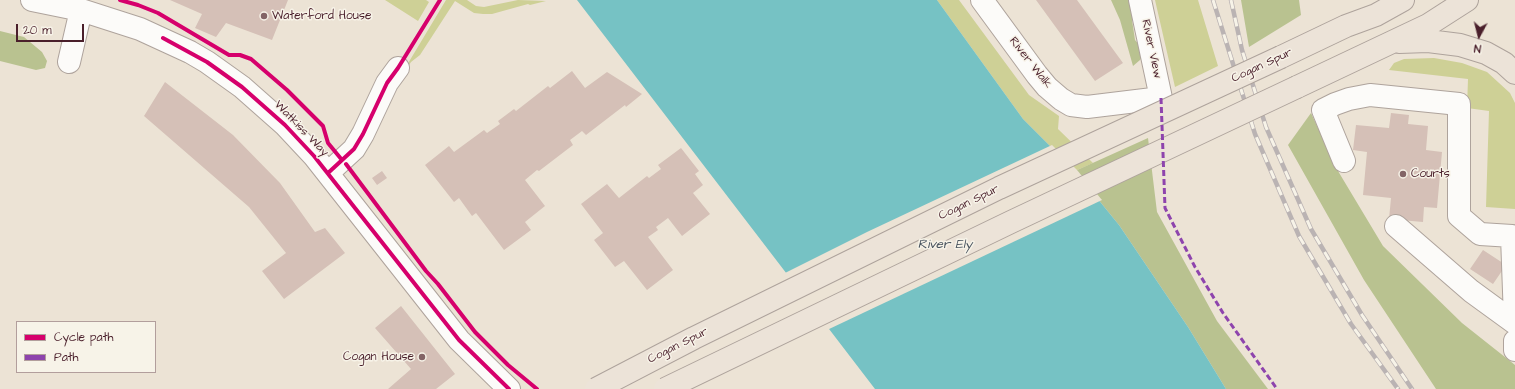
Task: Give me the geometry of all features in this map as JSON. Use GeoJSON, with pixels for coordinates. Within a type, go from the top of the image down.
{"type":"FeatureCollection","features":[{"type":"Feature","properties":{"kind":"main road"},"geometry":{"type":"LineString","coordinates":[[1346,26],[1375,0]]}},
{"type":"Feature","properties":{"kind":"main road"},"geometry":{"type":"LineString","coordinates":[[1346,26],[1376,15],[1404,0]]}},
{"type":"Feature","properties":{"kind":"main road"},"geometry":{"type":"LineString","coordinates":[[665,389],[1018,218],[1392,42],[1434,21],[1466,0]]}},
{"type":"Feature","properties":{"kind":"main road","name":"Cogan Spur"},"geometry":{"type":"LineString","coordinates":[[596,389],[694,338],[999,188],[1346,26]]}},
{"type":"Feature","properties":{"kind":"main road"},"geometry":{"type":"LineString","coordinates":[[1392,42],[1428,41],[1460,44],[1486,53],[1504,63],[1515,73]]}},
{"type":"Feature","properties":{"kind":"street","name":"Watkiss Way"},"geometry":{"type":"LineString","coordinates":[[32,0],[80,6],[163,38],[207,62],[242,87],[265,106],[314,156],[459,340],[509,389]]}},
{"type":"Feature","properties":{"kind":"street","name":"River Walk"},"geometry":{"type":"LineString","coordinates":[[982,0],[1037,75],[1061,99],[1071,105],[1087,107],[1161,98]]}},
{"type":"Feature","properties":{"kind":"street","name":"River View"},"geometry":{"type":"LineString","coordinates":[[1140,0],[1161,98]]}},
{"type":"Feature","properties":{"kind":"street"},"geometry":{"type":"LineString","coordinates":[[69,62],[80,6]]}},
{"type":"Feature","properties":{"kind":"street"},"geometry":{"type":"LineString","coordinates":[[328,173],[354,149],[363,134],[384,88],[398,68]]}},
{"type":"Feature","properties":{"kind":"street"},"geometry":{"type":"LineString","coordinates":[[1344,161],[1323,110],[1335,104],[1349,99],[1370,95],[1460,104],[1459,216],[1480,234],[1512,236],[1515,319]]}},
{"type":"Feature","properties":{"kind":"street"},"geometry":{"type":"LineString","coordinates":[[1396,226],[1471,291],[1515,323]]}},
{"type":"Feature","properties":{"kind":"street"},"geometry":{"type":"LineString","coordinates":[[1515,341],[1515,350]]}},
{"type":"Feature","properties":{"kind":"green space"},"geometry":{"type":"Polygon","coordinates":[[[385,0],[426,0],[429,2],[418,21],[385,0]]]}},
{"type":"Feature","properties":{"kind":"green space"},"geometry":{"type":"Polygon","coordinates":[[[446,0],[467,0],[476,6],[484,7],[518,0],[546,1],[530,5],[528,4],[492,14],[483,14],[474,13],[455,1],[420,55],[411,62],[406,70],[404,70],[446,0]]]}},
{"type":"Feature","properties":{"kind":"green space"},"geometry":{"type":"Polygon","coordinates":[[[937,0],[959,0],[1029,95],[1059,116],[1058,129],[1093,163],[1075,171],[1023,119],[937,0]]]}},
{"type":"Feature","properties":{"kind":"green space"},"geometry":{"type":"Polygon","coordinates":[[[1111,0],[1132,0],[1132,20],[1135,40],[1140,46],[1142,56],[1133,66],[1120,20],[1111,0]]]}},
{"type":"Feature","properties":{"kind":"green space"},"geometry":{"type":"Polygon","coordinates":[[[1155,0],[1198,0],[1218,66],[1175,87],[1155,0]]]}},
{"type":"Feature","properties":{"kind":"green space"},"geometry":{"type":"Polygon","coordinates":[[[1241,0],[1299,0],[1301,15],[1249,47],[1241,0]]]}},
{"type":"Feature","properties":{"kind":"green space"},"geometry":{"type":"Polygon","coordinates":[[[0,31],[24,37],[42,52],[47,61],[45,68],[36,70],[0,61],[0,31]]]}},
{"type":"Feature","properties":{"kind":"green space"},"geometry":{"type":"Polygon","coordinates":[[[1434,58],[1462,63],[1487,72],[1510,93],[1515,103],[1515,209],[1486,207],[1489,111],[1467,108],[1468,79],[1389,70],[1394,63],[1404,59],[1434,58]]]}},
{"type":"Feature","properties":{"kind":"green space"},"geometry":{"type":"Polygon","coordinates":[[[1311,113],[1338,171],[1383,246],[1462,323],[1515,365],[1515,389],[1436,389],[1364,280],[1288,145],[1311,113]]]}},
{"type":"Feature","properties":{"kind":"green space"},"geometry":{"type":"Polygon","coordinates":[[[1148,138],[1157,212],[1217,321],[1268,389],[1226,389],[1188,327],[1119,225],[1075,171],[1148,138]]]}},
{"type":"Feature","properties":{"kind":"water","name":"River Ely"},"geometry":{"type":"Polygon","coordinates":[[[577,0],[937,0],[1023,119],[1075,171],[1119,225],[1188,327],[1226,389],[875,389],[577,0]]]}},
{"type":"Feature","properties":{"kind":"pier"},"geometry":{"type":"Polygon","coordinates":[[[1052,145],[1077,170],[1102,200],[827,330],[783,274],[867,232],[1052,145]]]}},
{"type":"Feature","properties":{"kind":"building","name":"Waterford House"},"geometry":{"type":"Polygon","coordinates":[[[170,0],[288,0],[272,40],[226,23],[216,37],[195,28],[202,14],[170,0]]]}},
{"type":"Feature","properties":{"kind":"building"},"geometry":{"type":"Polygon","coordinates":[[[1036,0],[1077,0],[1123,63],[1095,81],[1036,0]]]}},
{"type":"Feature","properties":{"kind":"building"},"geometry":{"type":"Polygon","coordinates":[[[572,71],[585,88],[607,72],[642,94],[586,135],[582,131],[570,140],[573,145],[525,180],[545,206],[525,222],[531,230],[504,250],[476,213],[472,216],[459,198],[454,202],[425,165],[449,146],[454,152],[484,130],[487,133],[500,124],[498,121],[514,109],[516,111],[548,86],[550,88],[572,71]]]}},
{"type":"Feature","properties":{"kind":"building"},"geometry":{"type":"Polygon","coordinates":[[[165,82],[233,135],[280,183],[315,232],[325,228],[345,253],[284,299],[262,271],[286,253],[249,207],[144,116],[165,82]]]}},
{"type":"Feature","properties":{"kind":"building","name":"Courts"},"geometry":{"type":"Polygon","coordinates":[[[1391,113],[1409,115],[1408,124],[1428,126],[1426,150],[1442,152],[1437,208],[1424,207],[1423,222],[1389,219],[1391,198],[1363,195],[1367,152],[1353,150],[1356,125],[1389,128],[1391,113]]]}},
{"type":"Feature","properties":{"kind":"building"},"geometry":{"type":"Polygon","coordinates":[[[681,148],[699,171],[695,174],[703,185],[693,193],[710,214],[682,236],[668,218],[656,227],[658,230],[648,237],[673,270],[647,290],[624,261],[615,267],[594,240],[603,233],[581,204],[607,184],[619,198],[647,176],[649,178],[661,169],[658,165],[681,148]]]}},
{"type":"Feature","properties":{"kind":"building"},"geometry":{"type":"Polygon","coordinates":[[[382,171],[387,178],[377,185],[372,178],[382,171]]]}},
{"type":"Feature","properties":{"kind":"building"},"geometry":{"type":"Polygon","coordinates":[[[1483,250],[1506,265],[1493,284],[1470,269],[1483,250]]]}},
{"type":"Feature","properties":{"kind":"building","name":"Cogan House"},"geometry":{"type":"Polygon","coordinates":[[[401,306],[455,374],[436,389],[388,389],[411,369],[375,328],[401,306]]]}},
{"type":"Feature","properties":{"kind":"railway"},"geometry":{"type":"LineString","coordinates":[[1213,0],[1255,134],[1299,236],[1351,324],[1398,389]]}},
{"type":"Feature","properties":{"kind":"railway"},"geometry":{"type":"LineString","coordinates":[[1231,0],[1242,50],[1266,127],[1311,229],[1362,315],[1412,389]]}},
{"type":"Feature","properties":{"kind":"marked path"},"geometry":{"type":"LineString","coordinates":[[1161,98],[1165,208],[1195,267],[1223,313],[1277,389]]}},
{"type":"Feature","properties":{"kind":"cycle path"},"geometry":{"type":"LineString","coordinates":[[120,0],[158,13],[229,55],[240,55],[251,59],[287,90],[323,126],[328,143],[342,160]]}},
{"type":"Feature","properties":{"kind":"cycle path"},"geometry":{"type":"LineString","coordinates":[[328,173],[354,149],[363,134],[387,83],[440,0]]}},
{"type":"Feature","properties":{"kind":"cycle path"},"geometry":{"type":"LineString","coordinates":[[163,38],[207,62],[242,87],[285,125],[314,156],[459,340],[509,389]]}},
{"type":"Feature","properties":{"kind":"cycle path"},"geometry":{"type":"LineString","coordinates":[[346,164],[426,271],[438,284],[475,332],[508,365],[537,389]]}},
{"type":"Feature","properties":{"kind":"place","name":"Waterford House"},"geometry":{"type":"Point","coordinates":[264,16]}},
{"type":"Feature","properties":{"kind":"place","name":"Courts"},"geometry":{"type":"Point","coordinates":[1403,174]}},
{"type":"Feature","properties":{"kind":"place","name":"Cogan House"},"geometry":{"type":"Point","coordinates":[422,357]}}]}
